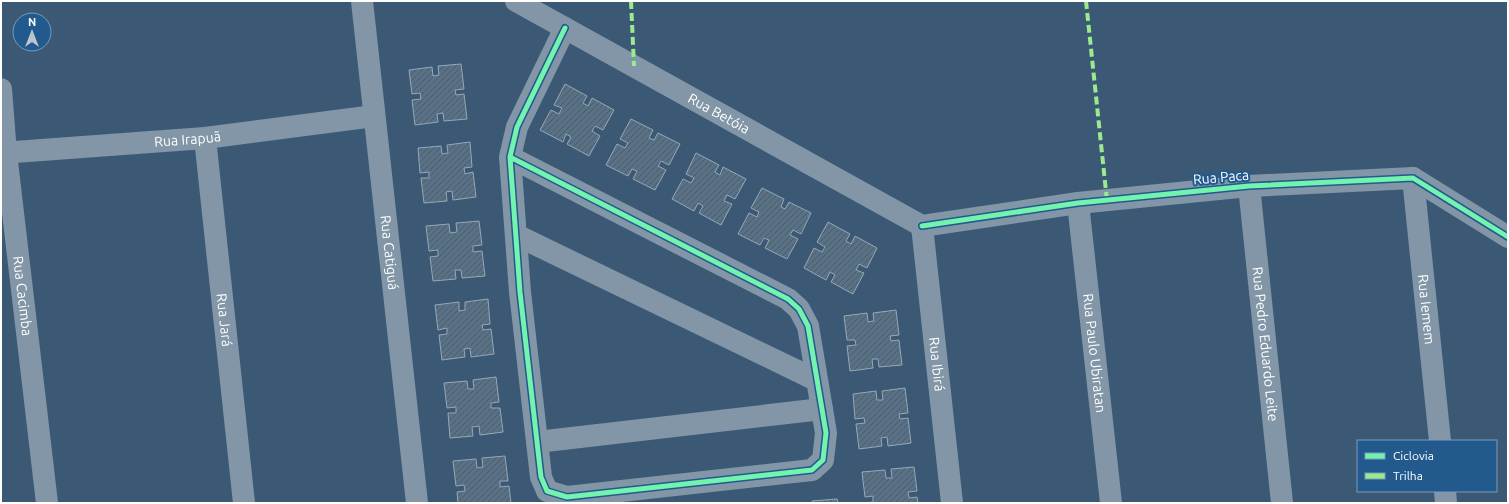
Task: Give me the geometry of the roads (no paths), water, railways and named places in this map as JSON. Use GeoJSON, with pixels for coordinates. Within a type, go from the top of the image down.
{"type":"FeatureCollection","features":[{"type":"Feature","properties":{"kind":"street","name":"Rua Catiguá"},"geometry":{"type":"LineString","coordinates":[[362,1],[417,503]]}},
{"type":"Feature","properties":{"kind":"street","name":"Rua Betóia"},"geometry":{"type":"LineString","coordinates":[[516,1],[922,226]]}},
{"type":"Feature","properties":{"kind":"street"},"geometry":{"type":"LineString","coordinates":[[510,157],[788,299],[798,309],[808,326],[826,433],[823,460],[812,470],[567,497],[547,491],[541,477],[520,292],[510,157],[517,127],[565,28]]}},
{"type":"Feature","properties":{"kind":"street","name":"Rua Cacimba"},"geometry":{"type":"LineString","coordinates":[[1,89],[3,153],[47,503]]}},
{"type":"Feature","properties":{"kind":"street","name":"Rua Irapuã"},"geometry":{"type":"LineString","coordinates":[[3,153],[205,138],[374,116]]}},
{"type":"Feature","properties":{"kind":"street","name":"Rua Jará"},"geometry":{"type":"LineString","coordinates":[[205,138],[244,503]]}},
{"type":"Feature","properties":{"kind":"street"},"geometry":{"type":"LineString","coordinates":[[1413,178],[1508,237]]}},
{"type":"Feature","properties":{"kind":"street","name":"Rua Paca"},"geometry":{"type":"LineString","coordinates":[[922,226],[1078,203],[1249,186],[1413,178]]}},
{"type":"Feature","properties":{"kind":"street","name":"Rua Iemem"},"geometry":{"type":"LineString","coordinates":[[1413,178],[1440,440]]}},
{"type":"Feature","properties":{"kind":"street","name":"Rua Pedro Eduardo Leite"},"geometry":{"type":"LineString","coordinates":[[1249,186],[1282,503]]}},
{"type":"Feature","properties":{"kind":"street","name":"Rua Paulo Ubiratan"},"geometry":{"type":"LineString","coordinates":[[1078,203],[1111,503]]}},
{"type":"Feature","properties":{"kind":"street","name":"Rua Ibirá"},"geometry":{"type":"LineString","coordinates":[[922,226],[952,503]]}},
{"type":"Feature","properties":{"kind":"street"},"geometry":{"type":"LineString","coordinates":[[516,235],[816,380]]}},
{"type":"Feature","properties":{"kind":"street"},"geometry":{"type":"LineString","coordinates":[[537,442],[822,409]]}},
{"type":"Feature","properties":{"kind":"street"},"geometry":{"type":"LineString","coordinates":[[1445,492],[1446,503]]}}]}
